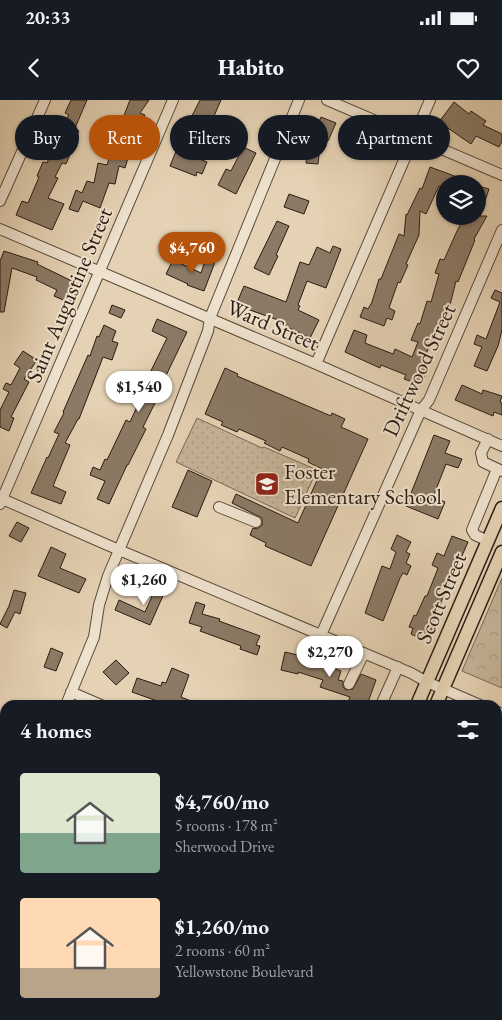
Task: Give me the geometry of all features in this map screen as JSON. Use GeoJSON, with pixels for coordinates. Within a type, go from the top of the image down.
{"type":"FeatureCollection","features":[{"type":"Feature","properties":{"kind":"main road","name":"Scott Street"},"geometry":{"type":"LineString","coordinates":[[419,700],[502,508]]}},
{"type":"Feature","properties":{"kind":"main road"},"geometry":{"type":"LineString","coordinates":[[487,543],[502,552]]}},
{"type":"Feature","properties":{"kind":"main road","name":"Scott Street"},"geometry":{"type":"LineString","coordinates":[[438,700],[502,552]]}},
{"type":"Feature","properties":{"kind":"street"},"geometry":{"type":"LineString","coordinates":[[0,202],[44,100]]}},
{"type":"Feature","properties":{"kind":"street","name":"Saint Augustine Street"},"geometry":{"type":"LineString","coordinates":[[1,501],[173,100]]}},
{"type":"Feature","properties":{"kind":"street"},"geometry":{"type":"LineString","coordinates":[[68,700],[94,637],[102,592],[168,435],[208,331],[210,318],[299,100]]}},
{"type":"Feature","properties":{"kind":"street"},"geometry":{"type":"LineString","coordinates":[[328,100],[362,115]]}},
{"type":"Feature","properties":{"kind":"street"},"geometry":{"type":"LineString","coordinates":[[423,115],[430,100]]}},
{"type":"Feature","properties":{"kind":"street"},"geometry":{"type":"LineString","coordinates":[[450,154],[502,176]]}},
{"type":"Feature","properties":{"kind":"street"},"geometry":{"type":"LineString","coordinates":[[316,364],[404,160]]}},
{"type":"Feature","properties":{"kind":"street","name":"Ward Street"},"geometry":{"type":"LineString","coordinates":[[0,228],[502,446]]}},
{"type":"Feature","properties":{"kind":"street","name":"Driftwood Street"},"geometry":{"type":"LineString","coordinates":[[321,635],[421,410],[429,400],[502,230]]}},
{"type":"Feature","properties":{"kind":"street"},"geometry":{"type":"LineString","coordinates":[[487,543],[472,530],[500,470],[483,462],[481,452],[488,439]]}},
{"type":"Feature","properties":{"kind":"street"},"geometry":{"type":"LineString","coordinates":[[1,501],[398,667],[469,700]]}},
{"type":"Feature","properties":{"kind":"street"},"geometry":{"type":"LineString","coordinates":[[219,507],[256,522]]}},
{"type":"Feature","properties":{"kind":"street"},"geometry":{"type":"LineString","coordinates":[[349,684],[364,653]]}},
{"type":"Feature","properties":{"kind":"street"},"geometry":{"type":"LineString","coordinates":[[382,700],[398,667]]}},
{"type":"Feature","properties":{"kind":"street"},"geometry":{"type":"LineString","coordinates":[[71,692],[89,700]]}},
{"type":"Feature","properties":{"kind":"green space"},"geometry":{"type":"Polygon","coordinates":[[[197,418],[262,448],[264,447],[317,470],[295,518],[176,462],[197,418]]]}},
{"type":"Feature","properties":{"kind":"green space"},"geometry":{"type":"Polygon","coordinates":[[[502,578],[502,688],[462,671],[502,578]]]}},
{"type":"Feature","properties":{"kind":"building"},"geometry":{"type":"Polygon","coordinates":[[[71,100],[87,100],[79,119],[79,115],[65,113],[71,100]]]}},
{"type":"Feature","properties":{"kind":"building"},"geometry":{"type":"Polygon","coordinates":[[[130,100],[149,100],[140,113],[145,115],[124,115],[130,100]]]}},
{"type":"Feature","properties":{"kind":"building"},"geometry":{"type":"Polygon","coordinates":[[[200,100],[221,100],[214,115],[192,115],[200,100]]]}},
{"type":"Feature","properties":{"kind":"building"},"geometry":{"type":"Polygon","coordinates":[[[454,102],[469,114],[471,111],[486,121],[483,125],[502,134],[502,141],[499,147],[476,136],[471,144],[450,130],[450,115],[444,115],[454,102]]]}},
{"type":"Feature","properties":{"kind":"building"},"geometry":{"type":"Polygon","coordinates":[[[328,120],[336,123],[328,141],[328,120]]]}},
{"type":"Feature","properties":{"kind":"building"},"geometry":{"type":"Polygon","coordinates":[[[248,149],[256,153],[236,194],[218,185],[226,169],[231,171],[236,160],[248,160],[248,149]]]}},
{"type":"Feature","properties":{"kind":"building"},"geometry":{"type":"Polygon","coordinates":[[[48,160],[68,160],[66,164],[62,163],[55,177],[58,178],[48,198],[64,204],[52,230],[16,215],[22,201],[28,203],[43,162],[47,163],[48,160]]]}},
{"type":"Feature","properties":{"kind":"building"},"geometry":{"type":"Polygon","coordinates":[[[109,160],[127,160],[125,168],[119,166],[115,184],[109,183],[100,208],[83,201],[78,212],[69,209],[76,190],[82,193],[87,181],[94,183],[98,163],[107,165],[109,160]]]}},
{"type":"Feature","properties":{"kind":"building"},"geometry":{"type":"Polygon","coordinates":[[[172,160],[202,160],[207,162],[202,174],[197,172],[196,176],[170,166],[172,160]]]}},
{"type":"Feature","properties":{"kind":"building"},"geometry":{"type":"Polygon","coordinates":[[[306,160],[318,160],[318,164],[306,163],[306,160]]]}},
{"type":"Feature","properties":{"kind":"building"},"geometry":{"type":"Polygon","coordinates":[[[430,167],[452,175],[436,175],[436,192],[426,214],[420,211],[419,235],[400,283],[398,282],[389,308],[395,311],[392,320],[387,318],[384,326],[360,317],[364,307],[368,309],[372,302],[379,279],[381,279],[399,234],[404,236],[406,214],[420,188],[422,189],[430,167]]]}},
{"type":"Feature","properties":{"kind":"building"},"geometry":{"type":"Polygon","coordinates":[[[289,194],[309,201],[304,214],[284,207],[289,194]]]}},
{"type":"Feature","properties":{"kind":"building"},"geometry":{"type":"Polygon","coordinates":[[[277,221],[289,226],[269,275],[254,268],[277,221]]]}},
{"type":"Feature","properties":{"kind":"building"},"geometry":{"type":"Polygon","coordinates":[[[460,225],[482,225],[474,239],[458,282],[456,281],[450,305],[447,304],[439,327],[437,326],[428,349],[422,365],[428,367],[421,385],[404,379],[406,375],[381,365],[380,368],[345,352],[354,330],[367,335],[365,343],[393,354],[395,349],[412,357],[418,342],[411,340],[418,323],[420,324],[427,301],[431,302],[439,274],[435,273],[440,259],[444,260],[460,225]]]}},
{"type":"Feature","properties":{"kind":"building"},"geometry":{"type":"Polygon","coordinates":[[[333,246],[341,249],[326,288],[307,281],[298,305],[300,306],[298,310],[319,320],[310,338],[277,322],[278,320],[236,305],[244,286],[286,302],[300,262],[309,265],[317,247],[330,253],[333,246]]]}},
{"type":"Feature","properties":{"kind":"building"},"geometry":{"type":"Polygon","coordinates":[[[4,251],[38,262],[37,264],[78,284],[70,303],[54,296],[57,290],[36,280],[37,277],[12,268],[4,312],[0,312],[0,261],[4,251]]]}},
{"type":"Feature","properties":{"kind":"building"},"geometry":{"type":"Polygon","coordinates":[[[206,258],[215,262],[204,291],[166,274],[173,260],[201,273],[206,258]]]}},
{"type":"Feature","properties":{"kind":"building"},"geometry":{"type":"Polygon","coordinates":[[[495,290],[502,293],[502,330],[498,346],[487,371],[474,366],[482,347],[474,344],[477,335],[486,339],[500,302],[491,298],[495,290]]]}},
{"type":"Feature","properties":{"kind":"building"},"geometry":{"type":"Polygon","coordinates":[[[112,305],[125,310],[121,318],[109,313],[112,305]]]}},
{"type":"Feature","properties":{"kind":"building"},"geometry":{"type":"Polygon","coordinates":[[[157,319],[187,332],[143,427],[146,429],[109,504],[97,499],[105,481],[90,475],[93,467],[100,470],[105,459],[107,460],[126,420],[130,422],[141,398],[133,394],[141,378],[146,381],[167,338],[152,331],[157,319]]]}},
{"type":"Feature","properties":{"kind":"building"},"geometry":{"type":"Polygon","coordinates":[[[104,325],[116,331],[112,341],[118,343],[112,360],[103,357],[79,419],[65,443],[70,445],[53,486],[66,492],[61,504],[31,493],[59,434],[54,432],[88,355],[90,356],[97,336],[99,337],[104,325]]]}},
{"type":"Feature","properties":{"kind":"building"},"geometry":{"type":"Polygon","coordinates":[[[23,351],[37,360],[24,379],[29,382],[11,417],[14,418],[9,431],[0,427],[0,410],[9,392],[3,389],[6,383],[11,385],[20,368],[14,364],[23,351]]]}},
{"type":"Feature","properties":{"kind":"building"},"geometry":{"type":"Polygon","coordinates":[[[225,368],[238,374],[237,376],[331,416],[332,413],[345,419],[341,427],[368,439],[311,566],[265,546],[266,543],[250,535],[253,528],[257,529],[262,525],[262,518],[232,503],[236,494],[298,523],[322,469],[308,462],[309,459],[282,447],[280,451],[264,443],[266,441],[239,429],[237,432],[221,425],[223,422],[205,414],[225,368]]]}},
{"type":"Feature","properties":{"kind":"building"},"geometry":{"type":"Polygon","coordinates":[[[462,385],[482,394],[483,390],[502,396],[500,402],[502,403],[502,415],[494,412],[493,416],[455,400],[462,385]]]}},
{"type":"Feature","properties":{"kind":"building"},"geometry":{"type":"Polygon","coordinates":[[[434,435],[450,441],[445,453],[462,459],[458,468],[446,464],[433,497],[445,502],[438,519],[406,506],[434,435]]]}},
{"type":"Feature","properties":{"kind":"building"},"geometry":{"type":"Polygon","coordinates":[[[188,470],[212,481],[197,517],[172,507],[188,470]]]}},
{"type":"Feature","properties":{"kind":"building"},"geometry":{"type":"Polygon","coordinates":[[[17,522],[29,528],[21,542],[9,536],[17,522]]]}},
{"type":"Feature","properties":{"kind":"building"},"geometry":{"type":"Polygon","coordinates":[[[397,535],[411,542],[406,552],[410,554],[406,563],[411,566],[407,575],[403,573],[400,578],[383,621],[365,613],[382,566],[390,569],[396,552],[391,549],[397,535]]]}},
{"type":"Feature","properties":{"kind":"building"},"geometry":{"type":"Polygon","coordinates":[[[452,536],[468,542],[432,623],[434,624],[429,637],[423,634],[421,639],[411,634],[413,628],[409,627],[425,596],[427,596],[438,568],[432,565],[437,553],[444,556],[452,536]]]}},
{"type":"Feature","properties":{"kind":"building"},"geometry":{"type":"Polygon","coordinates":[[[51,547],[66,554],[60,568],[86,579],[79,593],[38,576],[51,547]]]}},
{"type":"Feature","properties":{"kind":"building"},"geometry":{"type":"Polygon","coordinates":[[[151,582],[166,589],[150,625],[115,610],[119,600],[145,612],[153,594],[147,591],[151,582]]]}},
{"type":"Feature","properties":{"kind":"building"},"geometry":{"type":"Polygon","coordinates":[[[14,590],[26,593],[20,614],[15,612],[7,628],[0,624],[14,590]]]}},
{"type":"Feature","properties":{"kind":"building"},"geometry":{"type":"Polygon","coordinates":[[[196,602],[205,605],[202,614],[220,619],[219,621],[260,636],[256,645],[260,646],[257,655],[240,649],[241,646],[200,631],[202,627],[189,623],[196,602]]]}},
{"type":"Feature","properties":{"kind":"building"},"geometry":{"type":"Polygon","coordinates":[[[51,648],[63,653],[56,671],[44,667],[51,648]]]}},
{"type":"Feature","properties":{"kind":"building"},"geometry":{"type":"Polygon","coordinates":[[[285,652],[302,656],[341,671],[338,680],[343,681],[343,687],[346,690],[353,689],[361,674],[376,680],[369,700],[349,700],[350,697],[320,687],[323,680],[298,672],[298,674],[281,670],[285,652]]]}},
{"type":"Feature","properties":{"kind":"building"},"geometry":{"type":"Polygon","coordinates":[[[116,660],[129,673],[116,685],[103,672],[116,660]]]}},
{"type":"Feature","properties":{"kind":"building"},"geometry":{"type":"Polygon","coordinates":[[[172,668],[189,675],[181,697],[188,700],[154,700],[132,692],[137,678],[161,686],[162,682],[166,683],[172,668]]]}},
{"type":"Feature","properties":{"kind":"place","name":"Foster Elementary School"},"geometry":{"type":"Point","coordinates":[267,484]}}]}
